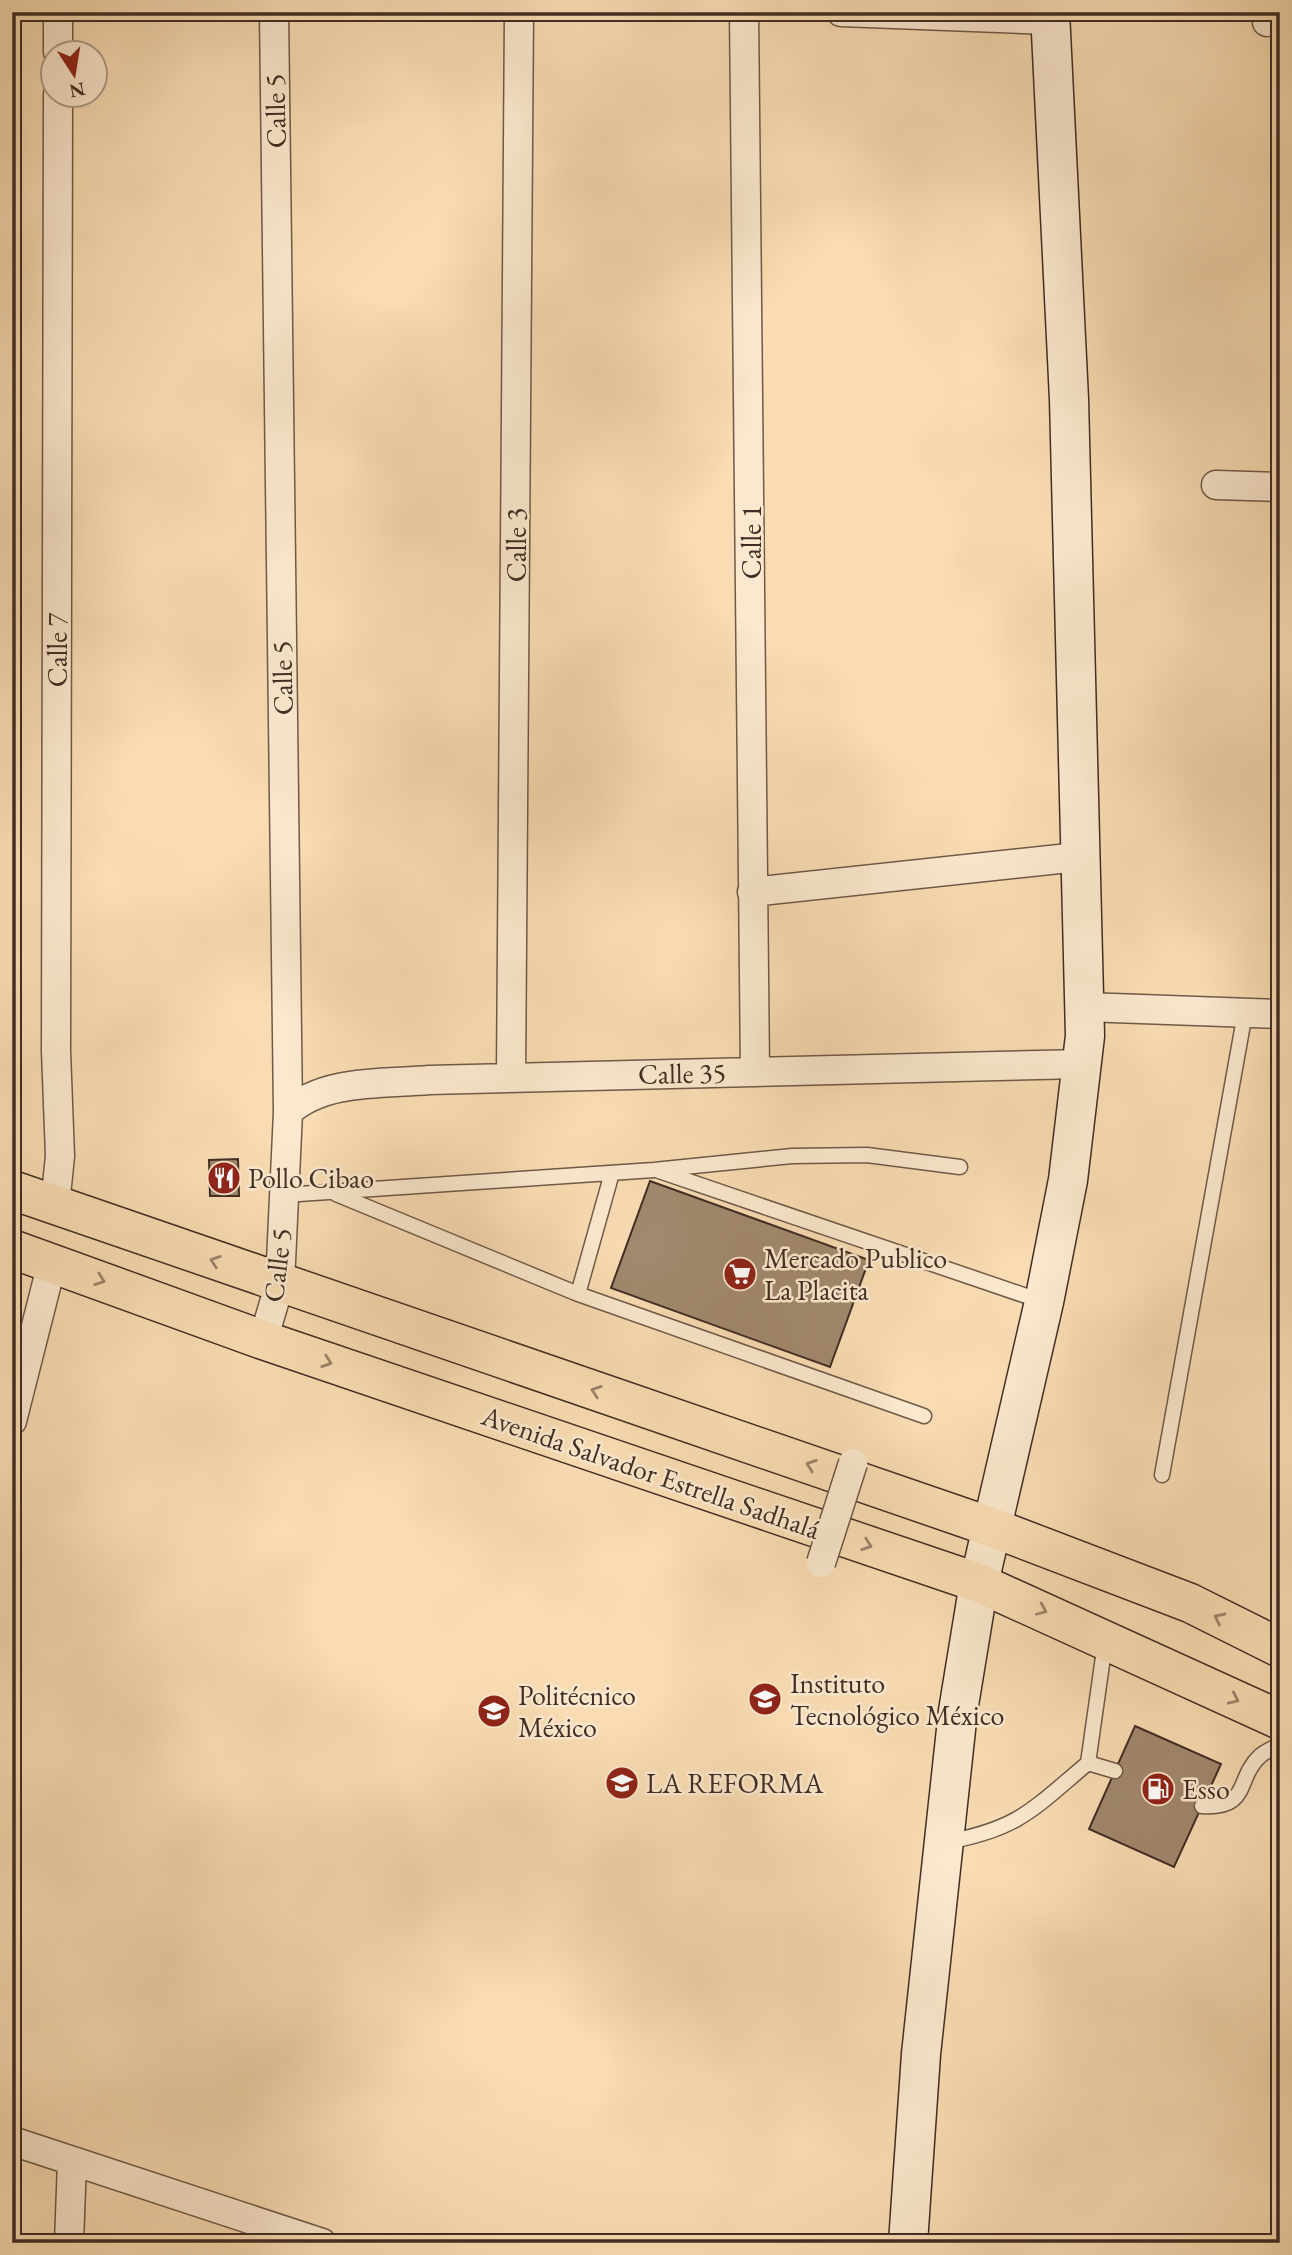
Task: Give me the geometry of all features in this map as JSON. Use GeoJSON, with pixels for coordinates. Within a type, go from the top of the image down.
{"type":"FeatureCollection","features":[{"type":"Feature","properties":{"kind":"highway","name":"Avenida Salvador Estrella Sadhalá"},"geometry":{"type":"LineString","coordinates":[[12,1189],[991,1527],[1189,1604],[1280,1648]]}},
{"type":"Feature","properties":{"kind":"highway","name":"Avenida Salvador Estrella Sadhalá"},"geometry":{"type":"LineString","coordinates":[[12,1249],[263,1340],[979,1583],[1105,1638],[1280,1720]]}},
{"type":"Feature","properties":{"kind":"main road"},"geometry":{"type":"LineString","coordinates":[[908,2243],[920,2054],[958,1711],[979,1583],[1044,1302],[1068,1180],[1082,1064],[1085,1007],[1078,857],[1069,399],[1050,16]]}},
{"type":"Feature","properties":{"kind":"street"},"geometry":{"type":"LineString","coordinates":[[58,12],[58,38]]}},
{"type":"Feature","properties":{"kind":"street","name":"Calle 5"},"geometry":{"type":"LineString","coordinates":[[263,1340],[279,1283],[288,1112],[274,12]]}},
{"type":"Feature","properties":{"kind":"street","name":"Calle 3"},"geometry":{"type":"LineString","coordinates":[[511,1077],[519,12]]}},
{"type":"Feature","properties":{"kind":"street","name":"Calle 1"},"geometry":{"type":"LineString","coordinates":[[744,12],[751,469],[755,1071]]}},
{"type":"Feature","properties":{"kind":"street"},"geometry":{"type":"LineString","coordinates":[[842,12],[1050,16]]}},
{"type":"Feature","properties":{"kind":"street","name":"Calle 7"},"geometry":{"type":"LineString","coordinates":[[55,1205],[60,1156],[56,1051],[58,108]]}},
{"type":"Feature","properties":{"kind":"street"},"geometry":{"type":"LineString","coordinates":[[1216,485],[1280,487]]}},
{"type":"Feature","properties":{"kind":"street"},"geometry":{"type":"LineString","coordinates":[[752,892],[1078,857]]}},
{"type":"Feature","properties":{"kind":"street"},"geometry":{"type":"LineString","coordinates":[[1085,1007],[1280,1014]]}},
{"type":"Feature","properties":{"kind":"street","name":"Calle 35"},"geometry":{"type":"LineString","coordinates":[[288,1112],[304,1098],[342,1087],[511,1077],[1082,1064]]}},
{"type":"Feature","properties":{"kind":"street"},"geometry":{"type":"LineString","coordinates":[[12,1422],[52,1263]]}},
{"type":"Feature","properties":{"kind":"street"},"geometry":{"type":"LineString","coordinates":[[821,1563],[853,1462]]}},
{"type":"Feature","properties":{"kind":"street"},"geometry":{"type":"LineString","coordinates":[[12,2141],[283,2237],[322,2243]]}},
{"type":"Feature","properties":{"kind":"street"},"geometry":{"type":"LineString","coordinates":[[69,2243],[72,2161]]}},
{"type":"Feature","properties":{"kind":"lane"},"geometry":{"type":"LineString","coordinates":[[1162,1475],[1245,1013]]}},
{"type":"Feature","properties":{"kind":"lane"},"geometry":{"type":"LineString","coordinates":[[284,1195],[654,1170],[804,1156],[867,1155],[960,1167]]}},
{"type":"Feature","properties":{"kind":"lane"},"geometry":{"type":"LineString","coordinates":[[654,1170],[1044,1302]]}},
{"type":"Feature","properties":{"kind":"lane"},"geometry":{"type":"LineString","coordinates":[[578,1294],[612,1173]]}},
{"type":"Feature","properties":{"kind":"lane"},"geometry":{"type":"LineString","coordinates":[[330,1192],[578,1294],[924,1416]]}},
{"type":"Feature","properties":{"kind":"lane"},"geometry":{"type":"LineString","coordinates":[[943,1842],[983,1835],[1022,1818],[1088,1762],[1105,1638]]}},
{"type":"Feature","properties":{"kind":"lane"},"geometry":{"type":"LineString","coordinates":[[1202,1806],[1226,1804],[1241,1795],[1259,1757],[1280,1744]]}},
{"type":"Feature","properties":{"kind":"lane"},"geometry":{"type":"LineString","coordinates":[[1088,1762],[1115,1771]]}},
{"type":"Feature","properties":{"kind":"building","name":"Pollo Cibao"},"geometry":{"type":"Polygon","coordinates":[[[238,1159],[239,1196],[210,1196],[209,1160],[238,1159]]]}},
{"type":"Feature","properties":{"kind":"building","name":"Mercado Publico La Placita"},"geometry":{"type":"Polygon","coordinates":[[[650,1181],[869,1260],[830,1367],[611,1288],[650,1181]]]}},
{"type":"Feature","properties":{"kind":"building","name":"Esso"},"geometry":{"type":"Polygon","coordinates":[[[1135,1726],[1221,1764],[1174,1867],[1089,1829],[1135,1726]]]}},
{"type":"Feature","properties":{"kind":"place","name":"Pollo Cibao"},"geometry":{"type":"Point","coordinates":[224,1178]}},
{"type":"Feature","properties":{"kind":"place","name":"Mercado Publico La Placita"},"geometry":{"type":"Point","coordinates":[740,1274]}},
{"type":"Feature","properties":{"kind":"place","name":"Instituto Tecnológico México"},"geometry":{"type":"Point","coordinates":[765,1699]}},
{"type":"Feature","properties":{"kind":"place","name":"Politécnico México"},"geometry":{"type":"Point","coordinates":[494,1711]}},
{"type":"Feature","properties":{"kind":"place","name":"LA REFORMA"},"geometry":{"type":"Point","coordinates":[622,1783]}},
{"type":"Feature","properties":{"kind":"place","name":"Esso"},"geometry":{"type":"Point","coordinates":[1158,1789]}}]}
